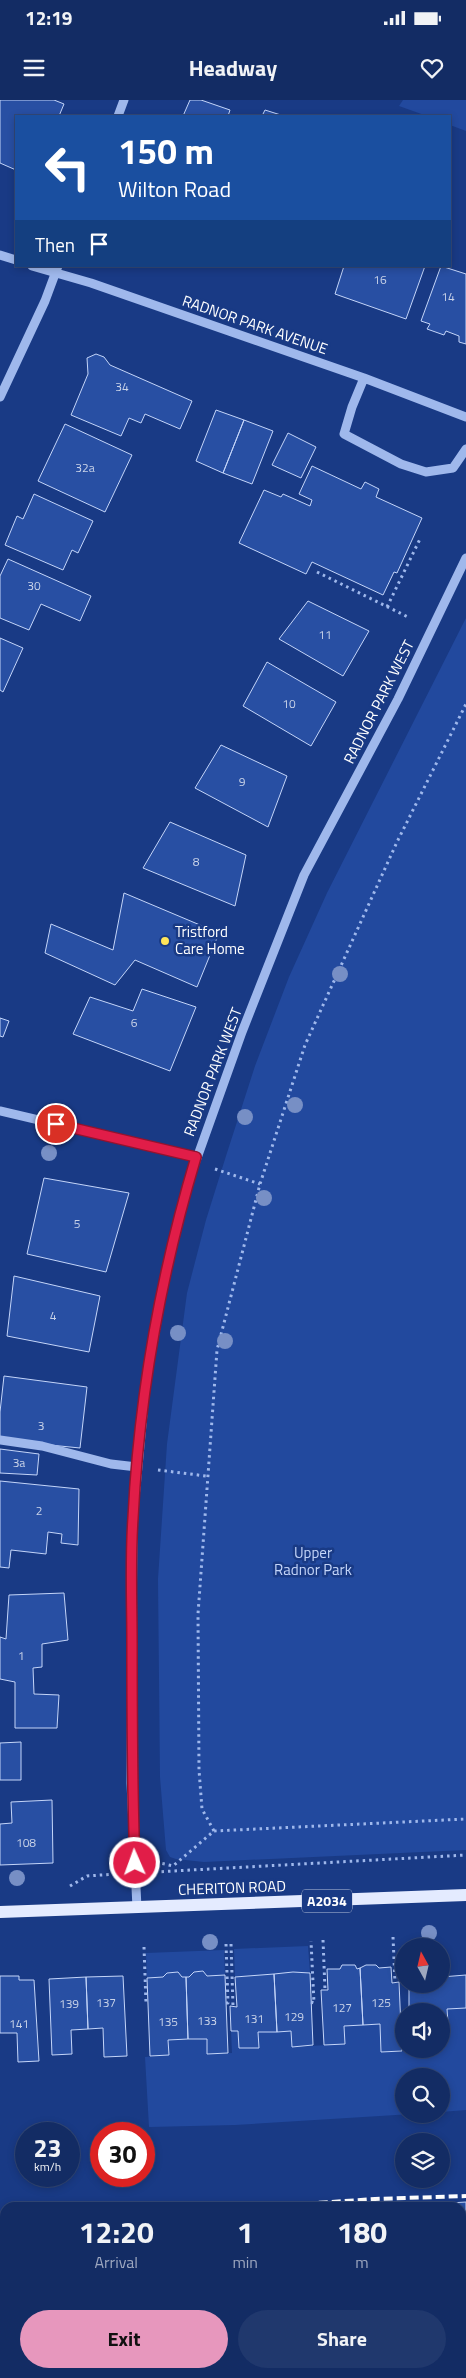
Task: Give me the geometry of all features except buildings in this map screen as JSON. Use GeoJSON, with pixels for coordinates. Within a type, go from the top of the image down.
{"type":"FeatureCollection","features":[{"type":"Feature","properties":{"kind":"main road","name":"CHERITON ROAD"},"geometry":{"type":"LineString","coordinates":[[0,1912],[466,1895]]}},
{"type":"Feature","properties":{"kind":"street"},"geometry":{"type":"LineString","coordinates":[[118,115],[124,100]]}},
{"type":"Feature","properties":{"kind":"street"},"geometry":{"type":"LineString","coordinates":[[0,255],[15,260]]}},
{"type":"Feature","properties":{"kind":"street","name":"RADNOR PARK AVENUE"},"geometry":{"type":"LineString","coordinates":[[38,267],[57,270],[364,378],[466,417]]}},
{"type":"Feature","properties":{"kind":"street"},"geometry":{"type":"LineString","coordinates":[[0,397],[45,302],[57,270]]}},
{"type":"Feature","properties":{"kind":"street"},"geometry":{"type":"LineString","coordinates":[[364,378],[352,406],[344,434],[401,464],[426,472],[453,468],[466,449]]}},
{"type":"Feature","properties":{"kind":"street","name":"RADNOR PARK WEST"},"geometry":{"type":"LineString","coordinates":[[137,1908],[131,1783],[132,1519],[146,1382],[164,1283],[196,1157],[242,1032],[304,876],[398,699],[466,558]]}},
{"type":"Feature","properties":{"kind":"street"},"geometry":{"type":"LineString","coordinates":[[0,1110],[196,1157]]}},
{"type":"Feature","properties":{"kind":"street"},"geometry":{"type":"LineString","coordinates":[[0,1440],[42,1446],[112,1464],[137,1467]]}},
{"type":"Feature","properties":{"kind":"path"},"geometry":{"type":"LineString","coordinates":[[387,607],[420,539]]}},
{"type":"Feature","properties":{"kind":"path"},"geometry":{"type":"LineString","coordinates":[[316,572],[410,618]]}},
{"type":"Feature","properties":{"kind":"path"},"geometry":{"type":"LineString","coordinates":[[214,1831],[202,1809],[198,1614],[206,1476],[217,1350],[260,1184],[305,1045],[397,842],[466,704]]}},
{"type":"Feature","properties":{"kind":"path"},"geometry":{"type":"LineString","coordinates":[[215,1169],[260,1184]]}},
{"type":"Feature","properties":{"kind":"path"},"geometry":{"type":"LineString","coordinates":[[158,1470],[206,1476]]}},
{"type":"Feature","properties":{"kind":"path"},"geometry":{"type":"LineString","coordinates":[[135,1863],[160,1862],[173,1866],[214,1831],[466,1819]]}},
{"type":"Feature","properties":{"kind":"path"},"geometry":{"type":"LineString","coordinates":[[156,1872],[466,1856]]}},
{"type":"Feature","properties":{"kind":"path"},"geometry":{"type":"LineString","coordinates":[[393,1937],[395,1982]]}},
{"type":"Feature","properties":{"kind":"path"},"geometry":{"type":"LineString","coordinates":[[323,1940],[325,1990]]}},
{"type":"Feature","properties":{"kind":"path"},"geometry":{"type":"LineString","coordinates":[[311,1941],[314,2002],[311,2002]]}},
{"type":"Feature","properties":{"kind":"path"},"geometry":{"type":"LineString","coordinates":[[226,1944],[228,2004],[226,2003]]}},
{"type":"Feature","properties":{"kind":"path"},"geometry":{"type":"LineString","coordinates":[[231,1944],[233,2006]]}},
{"type":"Feature","properties":{"kind":"path"},"geometry":{"type":"LineString","coordinates":[[144,1947],[146,2003],[148,2004]]}},
{"type":"Feature","properties":{"kind":"green space"},"geometry":{"type":"Polygon","coordinates":[[[403,100],[466,100],[466,131],[451,125],[451,115],[424,115],[399,106],[403,100]]]}},
{"type":"Feature","properties":{"kind":"green space","name":"Upper Radnor Park"},"geometry":{"type":"Polygon","coordinates":[[[466,618],[466,1850],[204,1862],[176,1859],[170,1857],[166,1850],[160,1777],[158,1579],[167,1444],[187,1293],[206,1220],[255,1066],[289,977],[327,893],[466,618]]]}},
{"type":"Feature","properties":{"kind":"green space"},"geometry":{"type":"Polygon","coordinates":[[[308,1946],[310,1973],[235,1977],[234,1949],[308,1946]]]}},
{"type":"Feature","properties":{"kind":"green space"},"geometry":{"type":"Polygon","coordinates":[[[224,1950],[225,1975],[207,1976],[203,1971],[194,1972],[189,1977],[182,1977],[178,1972],[167,1973],[163,1977],[147,1978],[146,1953],[224,1950]]]}},
{"type":"Feature","properties":{"kind":"green space"},"geometry":{"type":"Polygon","coordinates":[[[466,2008],[466,2110],[450,2111],[450,2068],[395,2068],[395,2115],[235,2125],[155,2127],[155,2122],[149,2122],[145,2057],[169,2055],[168,2040],[207,2039],[208,2054],[232,2053],[231,2031],[238,2031],[239,2048],[259,2048],[258,2032],[291,2031],[293,2047],[345,2044],[344,2026],[380,2024],[381,2052],[395,2051],[395,2058],[450,2058],[450,2009],[466,2008]]]}},
{"type":"Feature","properties":{"kind":"railway"},"geometry":{"type":"LineString","coordinates":[[330,2202],[466,2196]]}},
{"type":"Feature","properties":{"kind":"place","name":"Tristford Care Home"},"geometry":{"type":"Point","coordinates":[165,941]}},
{"type":"Feature","properties":{"kind":"route"},"geometry":{"type":"LineString","coordinates":[[56,1124],[196,1157],[187,1186],[164,1283],[146,1382],[132,1519],[131,1783],[135,1863]]}}]}
